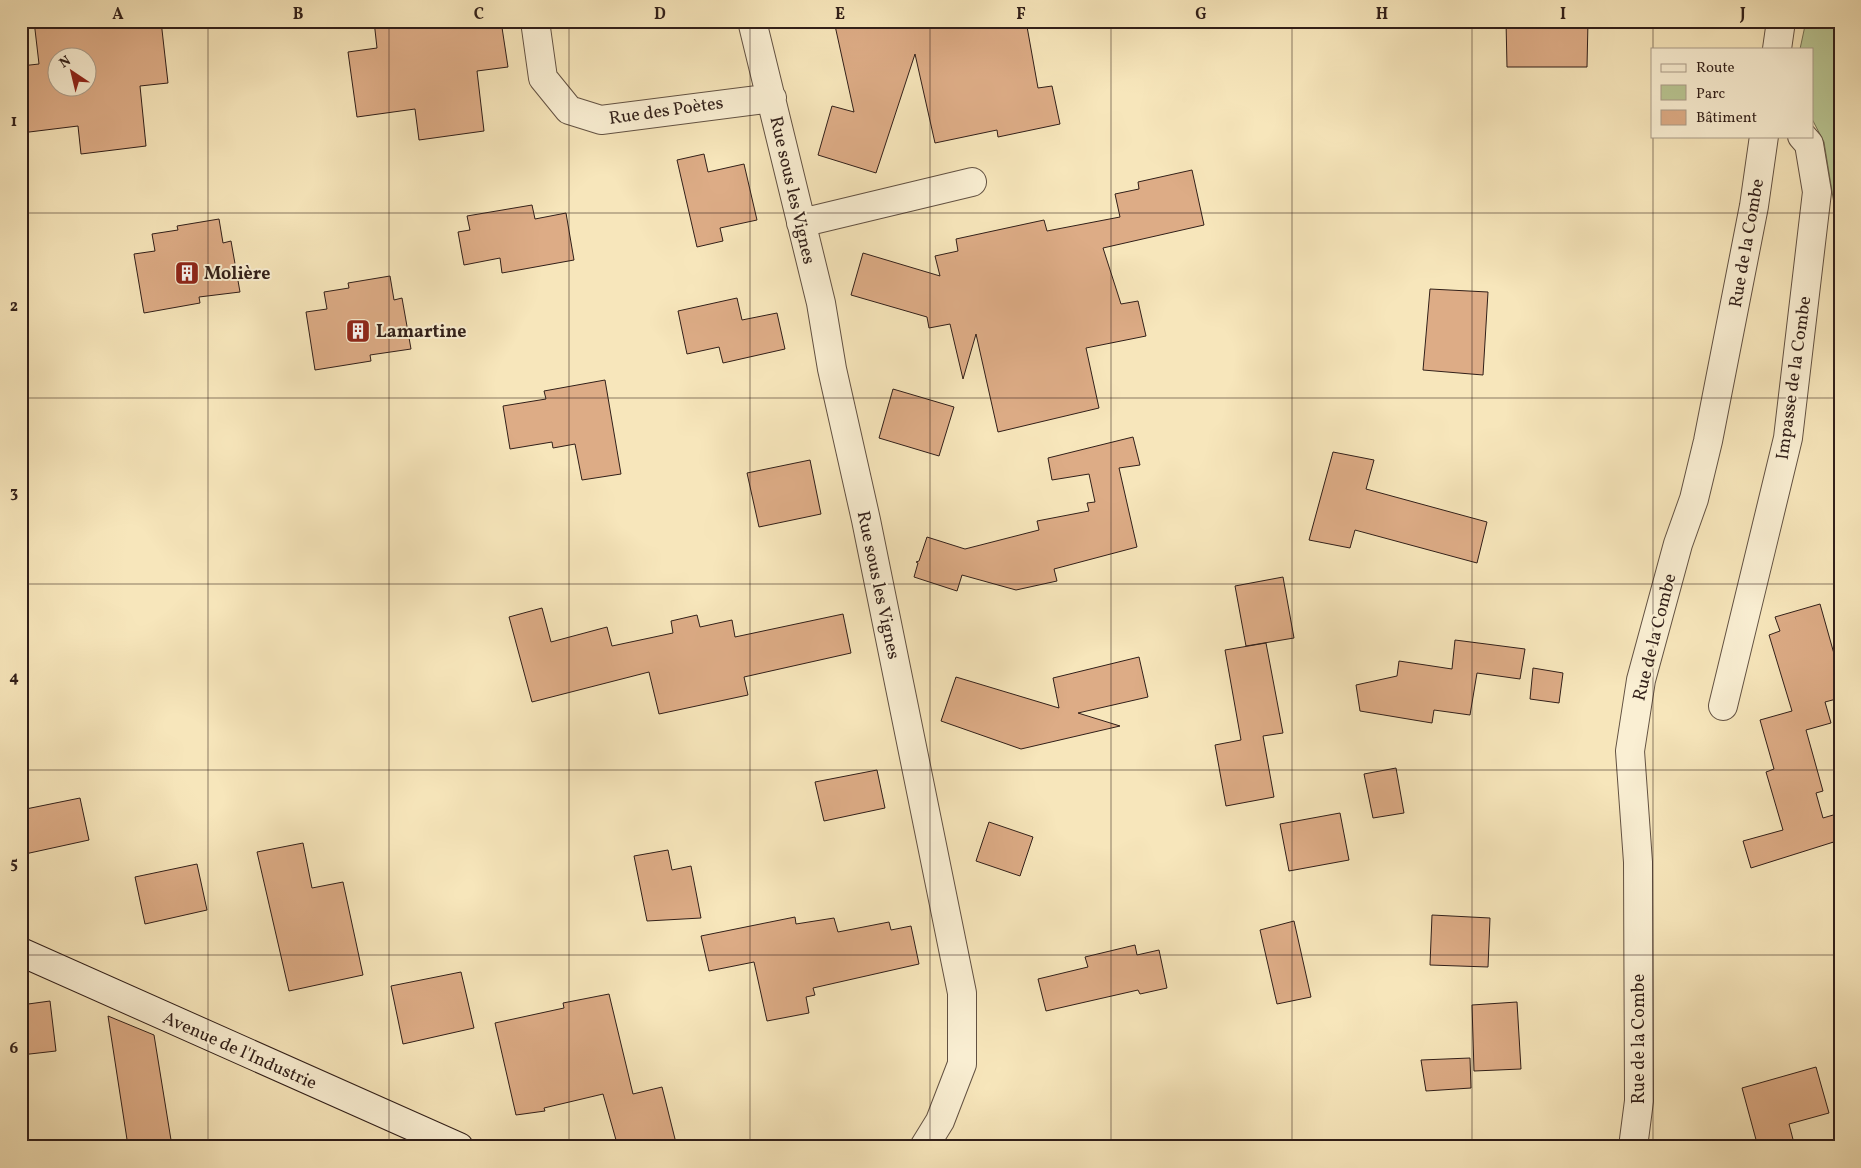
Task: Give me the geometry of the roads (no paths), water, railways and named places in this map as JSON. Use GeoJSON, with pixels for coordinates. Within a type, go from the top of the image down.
{"type":"FeatureCollection","features":[{"type":"Feature","properties":{"kind":"street","name":"Rue des Poètes"},"geometry":{"type":"LineString","coordinates":[[535,21],[543,78],[569,110],[601,120],[772,98]]}},
{"type":"Feature","properties":{"kind":"street","name":"Rue sous les Vignes"},"geometry":{"type":"LineString","coordinates":[[752,21],[821,303],[832,369],[866,520],[962,993],[962,1064],[940,1121],[924,1147]]}},
{"type":"Feature","properties":{"kind":"street"},"geometry":{"type":"LineString","coordinates":[[1777,48],[1781,21]]}},
{"type":"Feature","properties":{"kind":"street","name":"Rue de la Combe"},"geometry":{"type":"LineString","coordinates":[[1633,1147],[1639,1101],[1638,862],[1630,752],[1640,680],[1678,544],[1694,499],[1708,441],[1754,206],[1764,138]]}},
{"type":"Feature","properties":{"kind":"street","name":"Impasse de la Combe"},"geometry":{"type":"LineString","coordinates":[[1723,706],[1788,438],[1817,192],[1809,144],[1804,138]]}},
{"type":"Feature","properties":{"kind":"street"},"geometry":{"type":"LineString","coordinates":[[801,222],[972,182]]}},
{"type":"Feature","properties":{"kind":"street","name":"Avenue de l'Industrie"},"geometry":{"type":"LineString","coordinates":[[21,952],[459,1147]]}},
{"type":"Feature","properties":{"kind":"place","name":"Molière"},"geometry":{"type":"Point","coordinates":[187,273]}},
{"type":"Feature","properties":{"kind":"place","name":"Lamartine"},"geometry":{"type":"Point","coordinates":[358,331]}}]}
